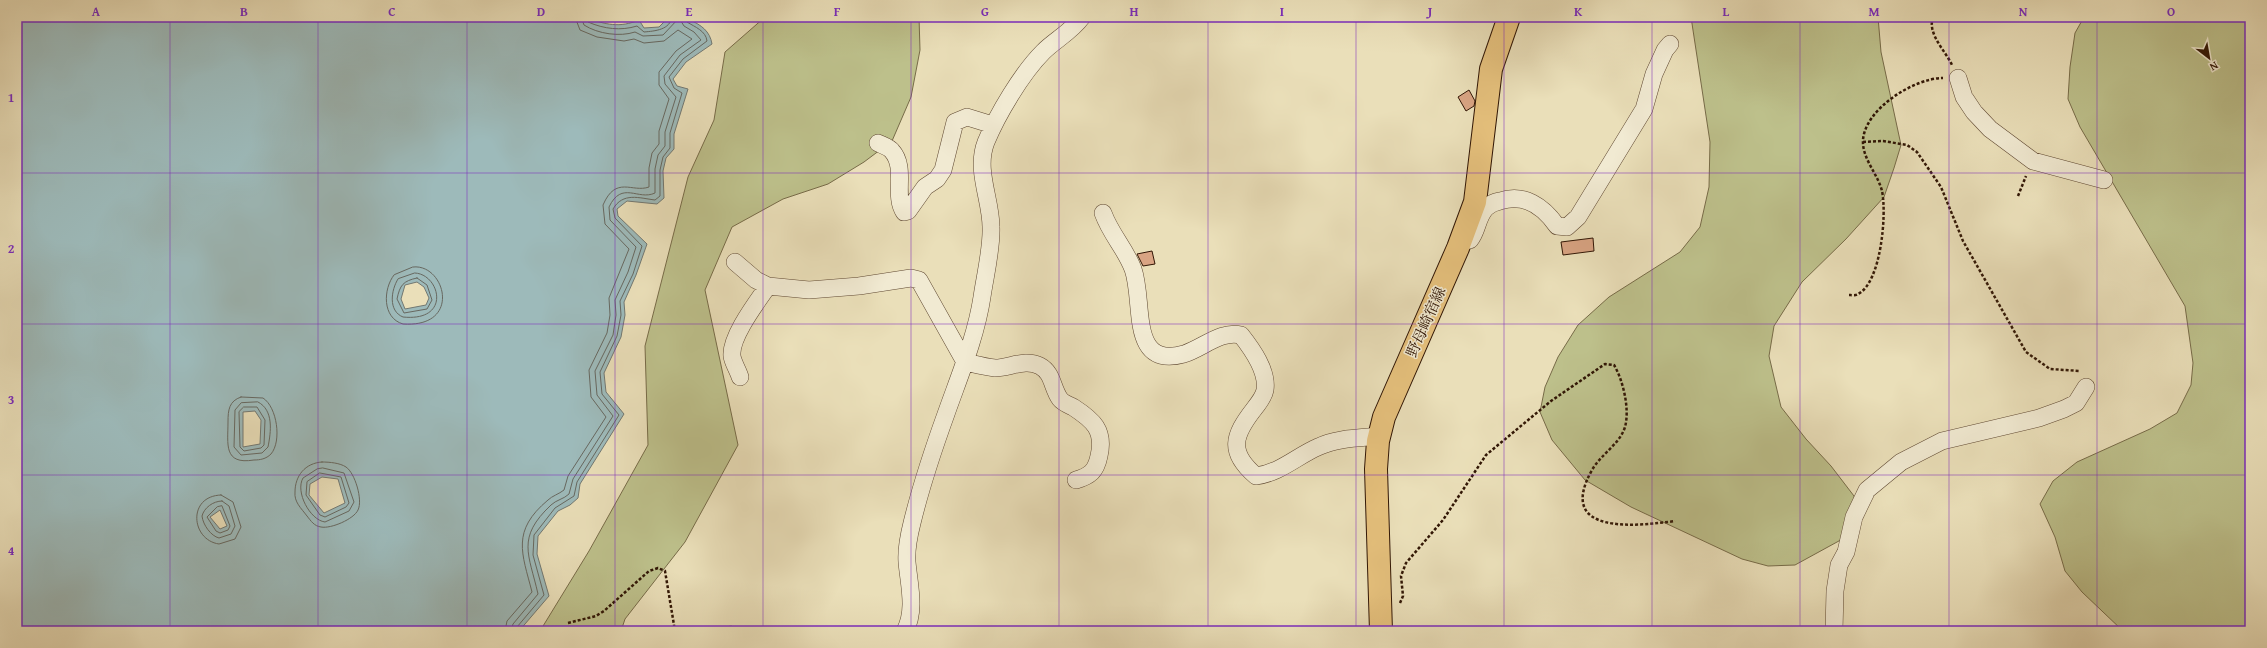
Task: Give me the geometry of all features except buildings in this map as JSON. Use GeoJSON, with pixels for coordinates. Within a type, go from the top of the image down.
{"type":"FeatureCollection","features":[{"type":"Feature","properties":{"kind":"main road","name":"野母崎宿線"},"geometry":{"type":"LineString","coordinates":[[1381,627],[1376,469],[1380,436],[1384,417],[1460,241],[1474,202],[1491,69],[1509,17]]}},
{"type":"Feature","properties":{"kind":"street"},"geometry":{"type":"LineString","coordinates":[[905,631],[908,625],[911,606],[907,560],[910,533],[929,461],[965,362],[982,299],[991,228],[982,159],[985,144],[993,125],[1030,66],[1043,52],[1075,26],[1082,17]]}},
{"type":"Feature","properties":{"kind":"street"},"geometry":{"type":"LineString","coordinates":[[1460,241],[1470,240],[1473,237],[1476,233],[1478,221],[1485,209],[1492,203],[1506,199],[1521,199],[1533,202],[1544,209],[1557,226],[1567,227],[1578,217],[1644,109],[1654,74],[1665,50],[1670,44]]}},
{"type":"Feature","properties":{"kind":"street"},"geometry":{"type":"LineString","coordinates":[[1958,78],[1964,96],[1974,112],[1990,129],[2033,161],[2104,180]]}},
{"type":"Feature","properties":{"kind":"street"},"geometry":{"type":"LineString","coordinates":[[878,143],[891,150],[896,160],[900,203],[904,212],[908,212],[925,187],[937,179],[943,170],[955,122],[967,117],[993,125]]}},
{"type":"Feature","properties":{"kind":"street"},"geometry":{"type":"LineString","coordinates":[[1103,213],[1109,230],[1125,252],[1133,270],[1138,285],[1141,330],[1144,342],[1153,352],[1164,357],[1183,354],[1234,333],[1241,335],[1258,361],[1265,391],[1258,404],[1240,427],[1235,443],[1245,464],[1256,476],[1266,475],[1281,468],[1320,446],[1380,436]]}},
{"type":"Feature","properties":{"kind":"street"},"geometry":{"type":"LineString","coordinates":[[735,262],[768,286],[809,290],[859,286],[911,278],[919,280],[965,362],[995,368],[1031,362],[1047,372],[1061,400],[1095,423],[1099,432],[1101,447],[1094,471],[1086,477],[1076,480]]}},
{"type":"Feature","properties":{"kind":"street"},"geometry":{"type":"LineString","coordinates":[[740,377],[732,356],[733,348],[737,336],[754,306],[768,286]]}},
{"type":"Feature","properties":{"kind":"street"},"geometry":{"type":"LineString","coordinates":[[1834,631],[1835,591],[1839,565],[1846,552],[1854,517],[1867,490],[1901,462],[1942,441],[2038,418],[2076,403],[2086,386]]}},
{"type":"Feature","properties":{"kind":"path"},"geometry":{"type":"LineString","coordinates":[[1849,296],[1858,295],[1866,286],[1879,260],[1884,220],[1882,191],[1864,152],[1863,142],[1865,128],[1902,90],[1930,78],[1958,78],[1947,54],[1934,35],[1931,22],[1933,17]]}},
{"type":"Feature","properties":{"kind":"path"},"geometry":{"type":"LineString","coordinates":[[1863,142],[1883,141],[1907,145],[1917,152],[1941,187],[1963,241],[2026,352],[2050,370],[2082,371],[2086,386]]}},
{"type":"Feature","properties":{"kind":"path"},"geometry":{"type":"LineString","coordinates":[[2018,196],[2033,161]]}},
{"type":"Feature","properties":{"kind":"path"},"geometry":{"type":"LineString","coordinates":[[1381,627],[1397,611],[1403,596],[1401,576],[1406,564],[1444,520],[1486,455],[1551,402],[1605,364],[1614,365],[1618,372],[1626,405],[1625,426],[1620,439],[1603,455],[1592,471],[1582,493],[1585,508],[1593,519],[1611,524],[1638,526],[1675,521]]}},
{"type":"Feature","properties":{"kind":"path"},"geometry":{"type":"LineString","coordinates":[[568,623],[596,616],[649,571],[658,568],[665,571],[675,631]]}},
{"type":"Feature","properties":{"kind":"path"},"geometry":{"type":"LineString","coordinates":[[689,631],[731,627],[748,631]]}},
{"type":"Feature","properties":{"kind":"green space"},"geometry":{"type":"Polygon","coordinates":[[[765,17],[919,17],[920,50],[911,97],[892,141],[864,162],[828,184],[783,199],[732,227],[705,290],[738,445],[685,542],[625,619],[621,631],[540,631],[589,551],[648,445],[645,346],[688,177],[714,120],[725,52],[765,17]]]}},
{"type":"Feature","properties":{"kind":"green space"},"geometry":{"type":"Polygon","coordinates":[[[1691,17],[1878,17],[1881,52],[1901,145],[1894,168],[1884,197],[1846,239],[1802,282],[1774,326],[1769,356],[1781,407],[1806,439],[1831,466],[1854,496],[1859,517],[1848,536],[1795,565],[1768,566],[1742,559],[1631,507],[1585,480],[1552,440],[1540,412],[1545,387],[1558,357],[1578,325],[1609,297],[1680,252],[1700,227],[1709,187],[1710,142],[1691,17]]]}},
{"type":"Feature","properties":{"kind":"green space"},"geometry":{"type":"Polygon","coordinates":[[[2084,17],[2250,17],[2250,631],[2123,631],[2082,592],[2065,571],[2055,537],[2040,504],[2053,481],[2077,462],[2150,429],[2177,413],[2191,385],[2193,363],[2185,306],[2080,127],[2068,99],[2070,67],[2075,33],[2084,17]]]}},
{"type":"Feature","properties":{"kind":"water"},"geometry":{"type":"Polygon","coordinates":[[[17,17],[586,17],[606,24],[619,25],[639,20],[644,28],[659,27],[669,17],[689,17],[690,20],[701,26],[707,32],[712,44],[686,62],[673,79],[677,86],[688,89],[674,134],[674,149],[666,158],[663,171],[664,198],[657,204],[627,201],[617,209],[618,216],[647,244],[636,275],[624,302],[625,315],[621,337],[604,373],[606,392],[624,414],[580,484],[578,498],[570,505],[558,511],[538,536],[537,554],[549,596],[519,631],[17,631],[17,17]],[[417,282],[405,285],[401,299],[405,309],[426,305],[429,298],[424,287],[417,282]],[[255,411],[243,412],[243,447],[260,444],[261,420],[255,411]],[[322,477],[310,484],[309,495],[324,513],[345,503],[338,479],[322,477]],[[220,510],[210,517],[220,529],[227,526],[220,510]]]}}]}
